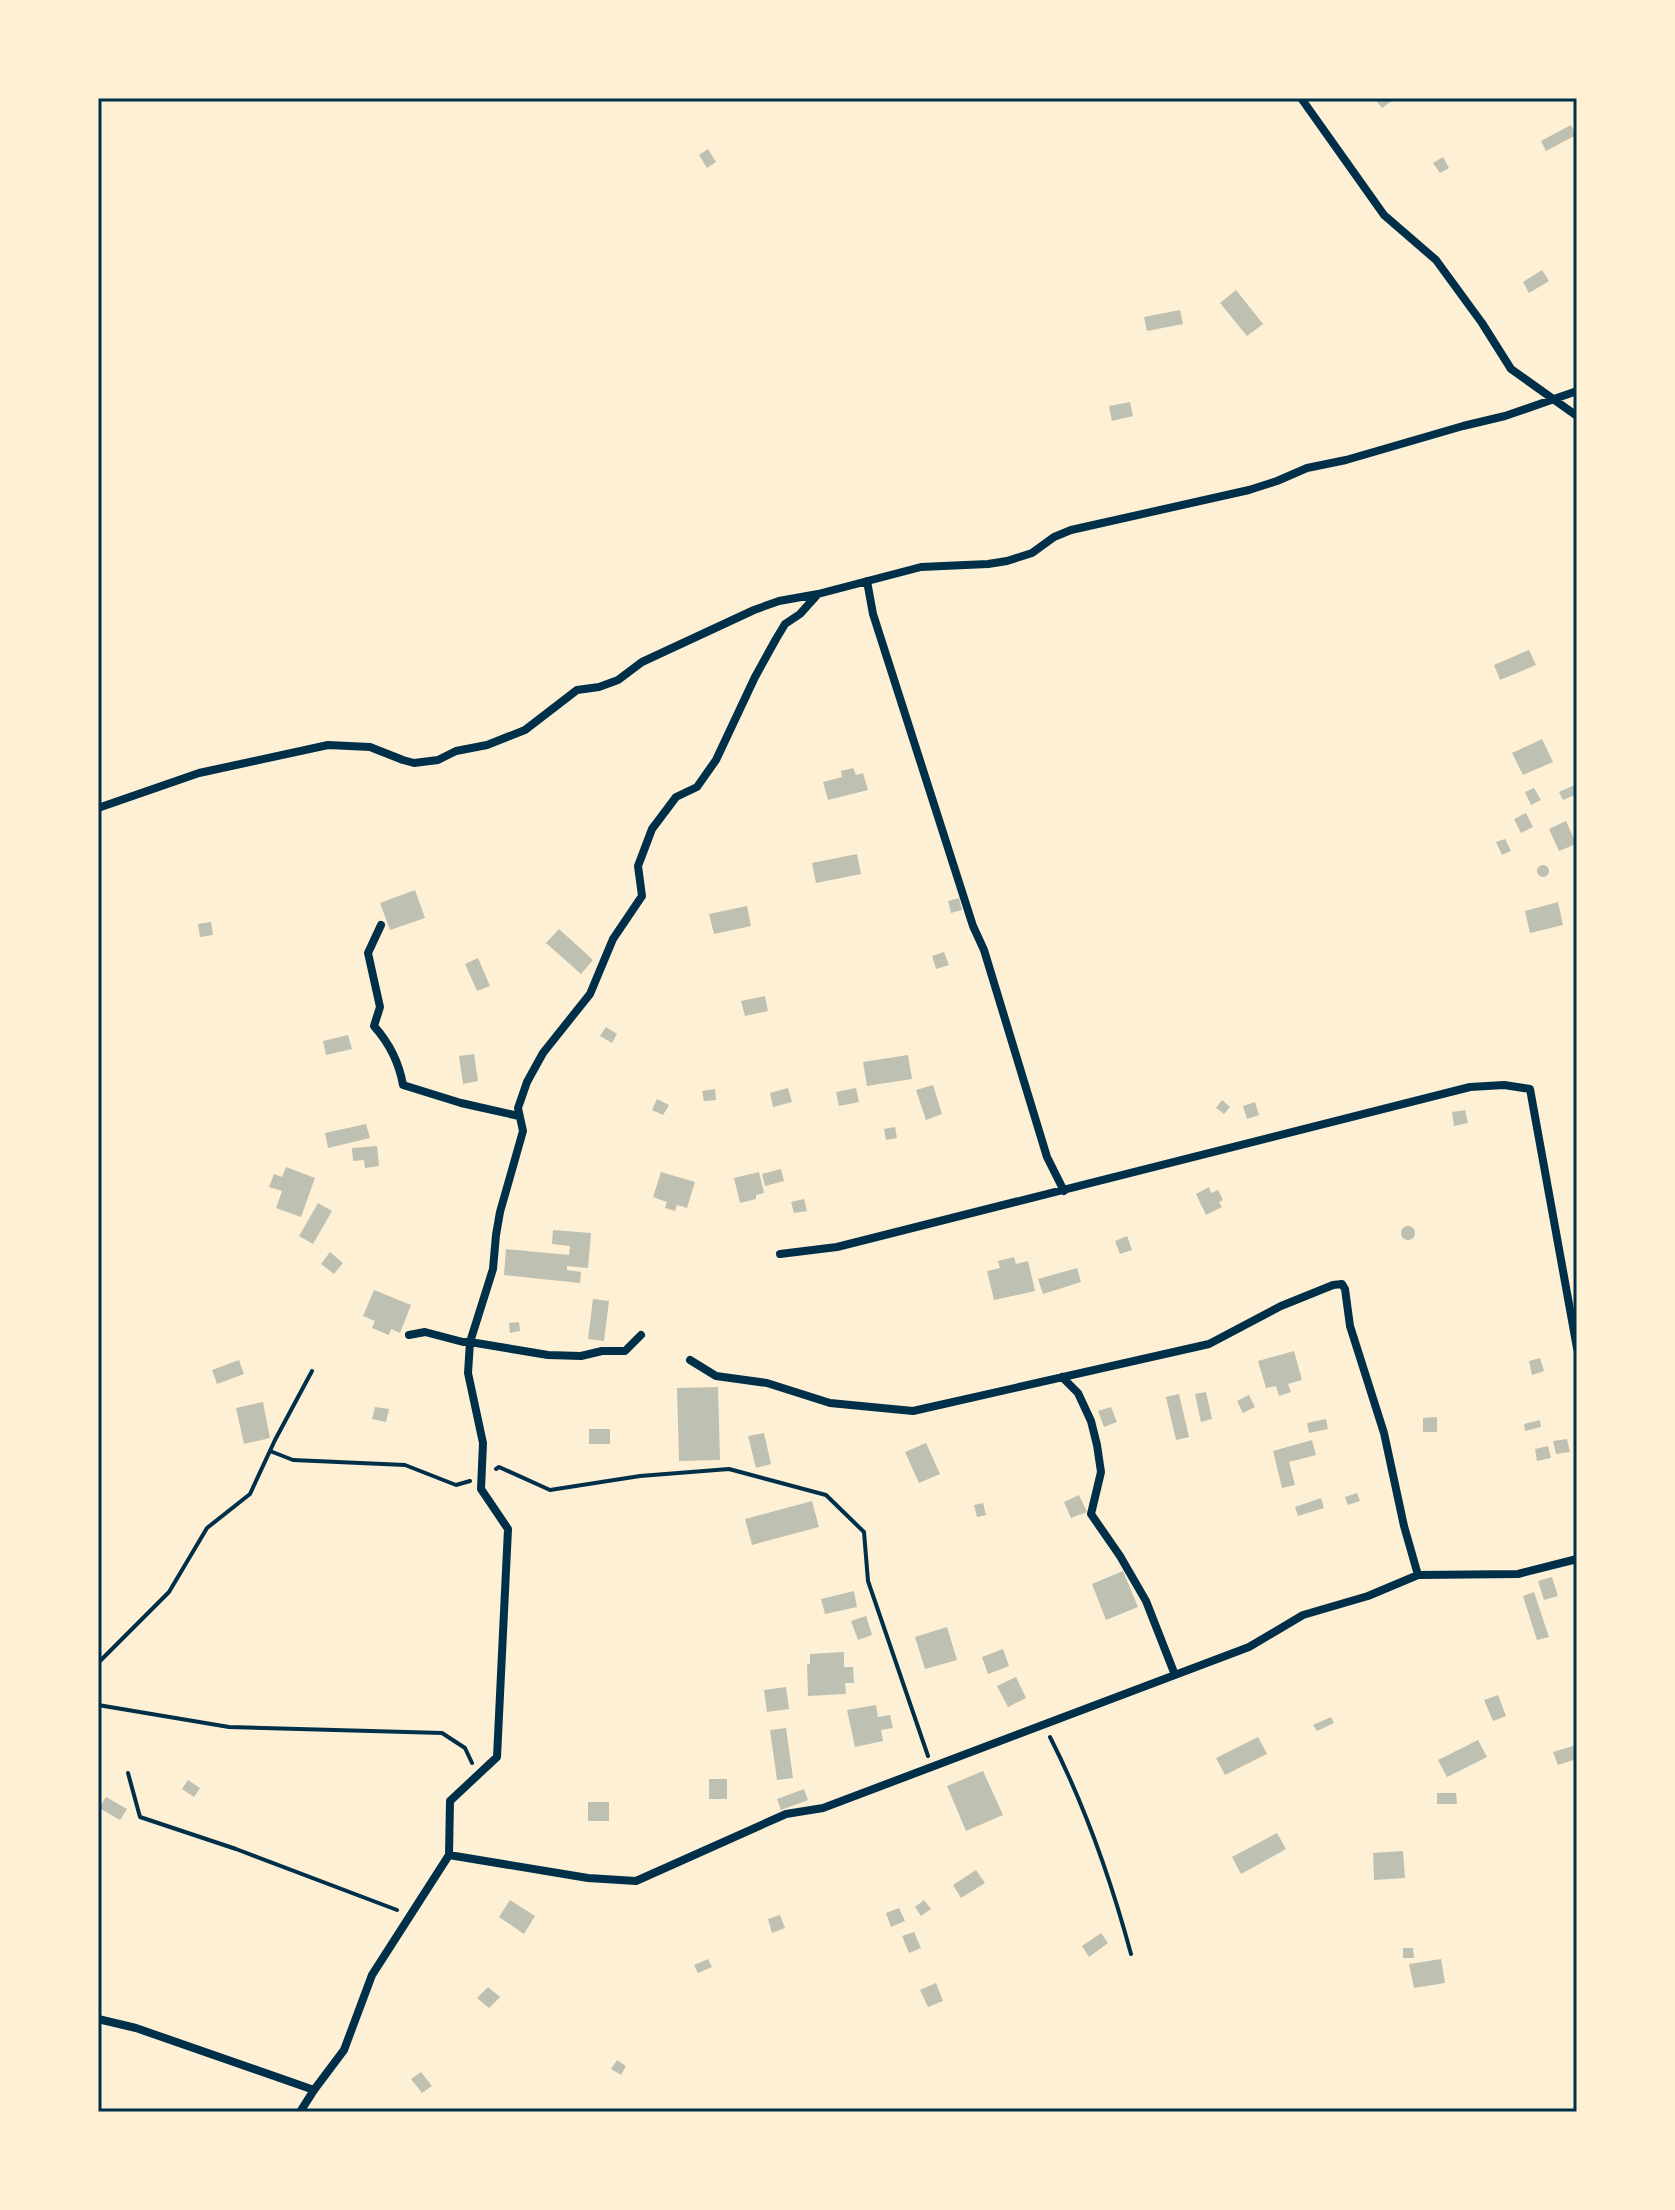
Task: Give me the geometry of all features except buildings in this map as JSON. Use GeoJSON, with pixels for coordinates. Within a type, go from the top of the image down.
{"type":"FeatureCollection","features":[{"type":"Feature","properties":{"kind":"street"},"geometry":{"type":"LineString","coordinates":[[1301,98],[1384,215],[1436,260],[1511,369],[1577,416]]}},
{"type":"Feature","properties":{"kind":"street"},"geometry":{"type":"LineString","coordinates":[[98,808],[199,773],[328,745],[370,747],[414,763],[438,760],[456,751],[487,745],[525,730],[577,690],[618,680],[642,662],[779,601],[921,567],[1007,561],[1032,553],[1054,537],[1071,530],[1249,490],[1307,468],[1505,416],[1577,391]]}},
{"type":"Feature","properties":{"kind":"street"},"geometry":{"type":"LineString","coordinates":[[867,581],[873,614],[973,926],[984,950],[1047,1157],[1064,1191]]}},
{"type":"Feature","properties":{"kind":"street"},"geometry":{"type":"LineString","coordinates":[[300,2112],[344,2050],[372,1975],[449,1855],[450,1801],[497,1757],[508,1529],[481,1489],[483,1443],[468,1373],[470,1342],[493,1269],[500,1212],[523,1131],[518,1108],[534,1068],[590,994],[613,939],[642,896],[638,866],[652,829],[676,797],[697,787],[716,760],[755,677],[785,624],[800,614],[818,594]]}},
{"type":"Feature","properties":{"kind":"street"},"geometry":{"type":"LineString","coordinates":[[381,925],[368,953],[380,1007],[374,1026],[388,1042],[400,1067],[403,1085],[461,1103],[519,1116]]}},
{"type":"Feature","properties":{"kind":"street"},"geometry":{"type":"LineString","coordinates":[[780,1254],[837,1247],[1470,1087],[1504,1085],[1530,1089],[1577,1348]]}},
{"type":"Feature","properties":{"kind":"street"},"geometry":{"type":"LineString","coordinates":[[690,1360],[716,1376],[767,1383],[830,1403],[913,1411],[1209,1344],[1281,1306],[1342,1284],[1350,1326],[1384,1433],[1418,1575]]}},
{"type":"Feature","properties":{"kind":"street"},"geometry":{"type":"LineString","coordinates":[[409,1335],[425,1332],[463,1342],[548,1355],[581,1356],[602,1351],[625,1351],[641,1335]]}},
{"type":"Feature","properties":{"kind":"street"},"geometry":{"type":"LineString","coordinates":[[1062,1377],[1078,1393],[1091,1421],[1097,1445],[1101,1472],[1091,1514],[1146,1601],[1175,1675]]}},
{"type":"Feature","properties":{"kind":"street"},"geometry":{"type":"LineString","coordinates":[[449,1855],[588,1878],[636,1881],[786,1814],[823,1808],[1175,1675],[1249,1647],[1303,1615],[1368,1596],[1418,1575],[1518,1574],[1577,1559]]}},
{"type":"Feature","properties":{"kind":"street"},"geometry":{"type":"LineString","coordinates":[[98,2019],[115,2021],[314,2090]]}},
{"type":"Feature","properties":{"kind":"path"},"geometry":{"type":"LineString","coordinates":[[98,1663],[169,1592],[207,1528],[250,1494],[312,1371]]}},
{"type":"Feature","properties":{"kind":"path"},"geometry":{"type":"LineString","coordinates":[[270,1451],[293,1460],[405,1465],[456,1485],[482,1477],[499,1467],[550,1490],[640,1476],[729,1469],[826,1495],[864,1532],[868,1581],[932,1766]]}},
{"type":"Feature","properties":{"kind":"path"},"geometry":{"type":"LineString","coordinates":[[98,1705],[229,1727],[442,1733],[465,1748],[477,1775]]}},
{"type":"Feature","properties":{"kind":"path"},"geometry":{"type":"LineString","coordinates":[[1043,1724],[1072,1781],[1116,1899],[1131,1954]]}},
{"type":"Feature","properties":{"kind":"path"},"geometry":{"type":"LineString","coordinates":[[128,1773],[140,1817],[236,1849],[411,1915]]}}]}
